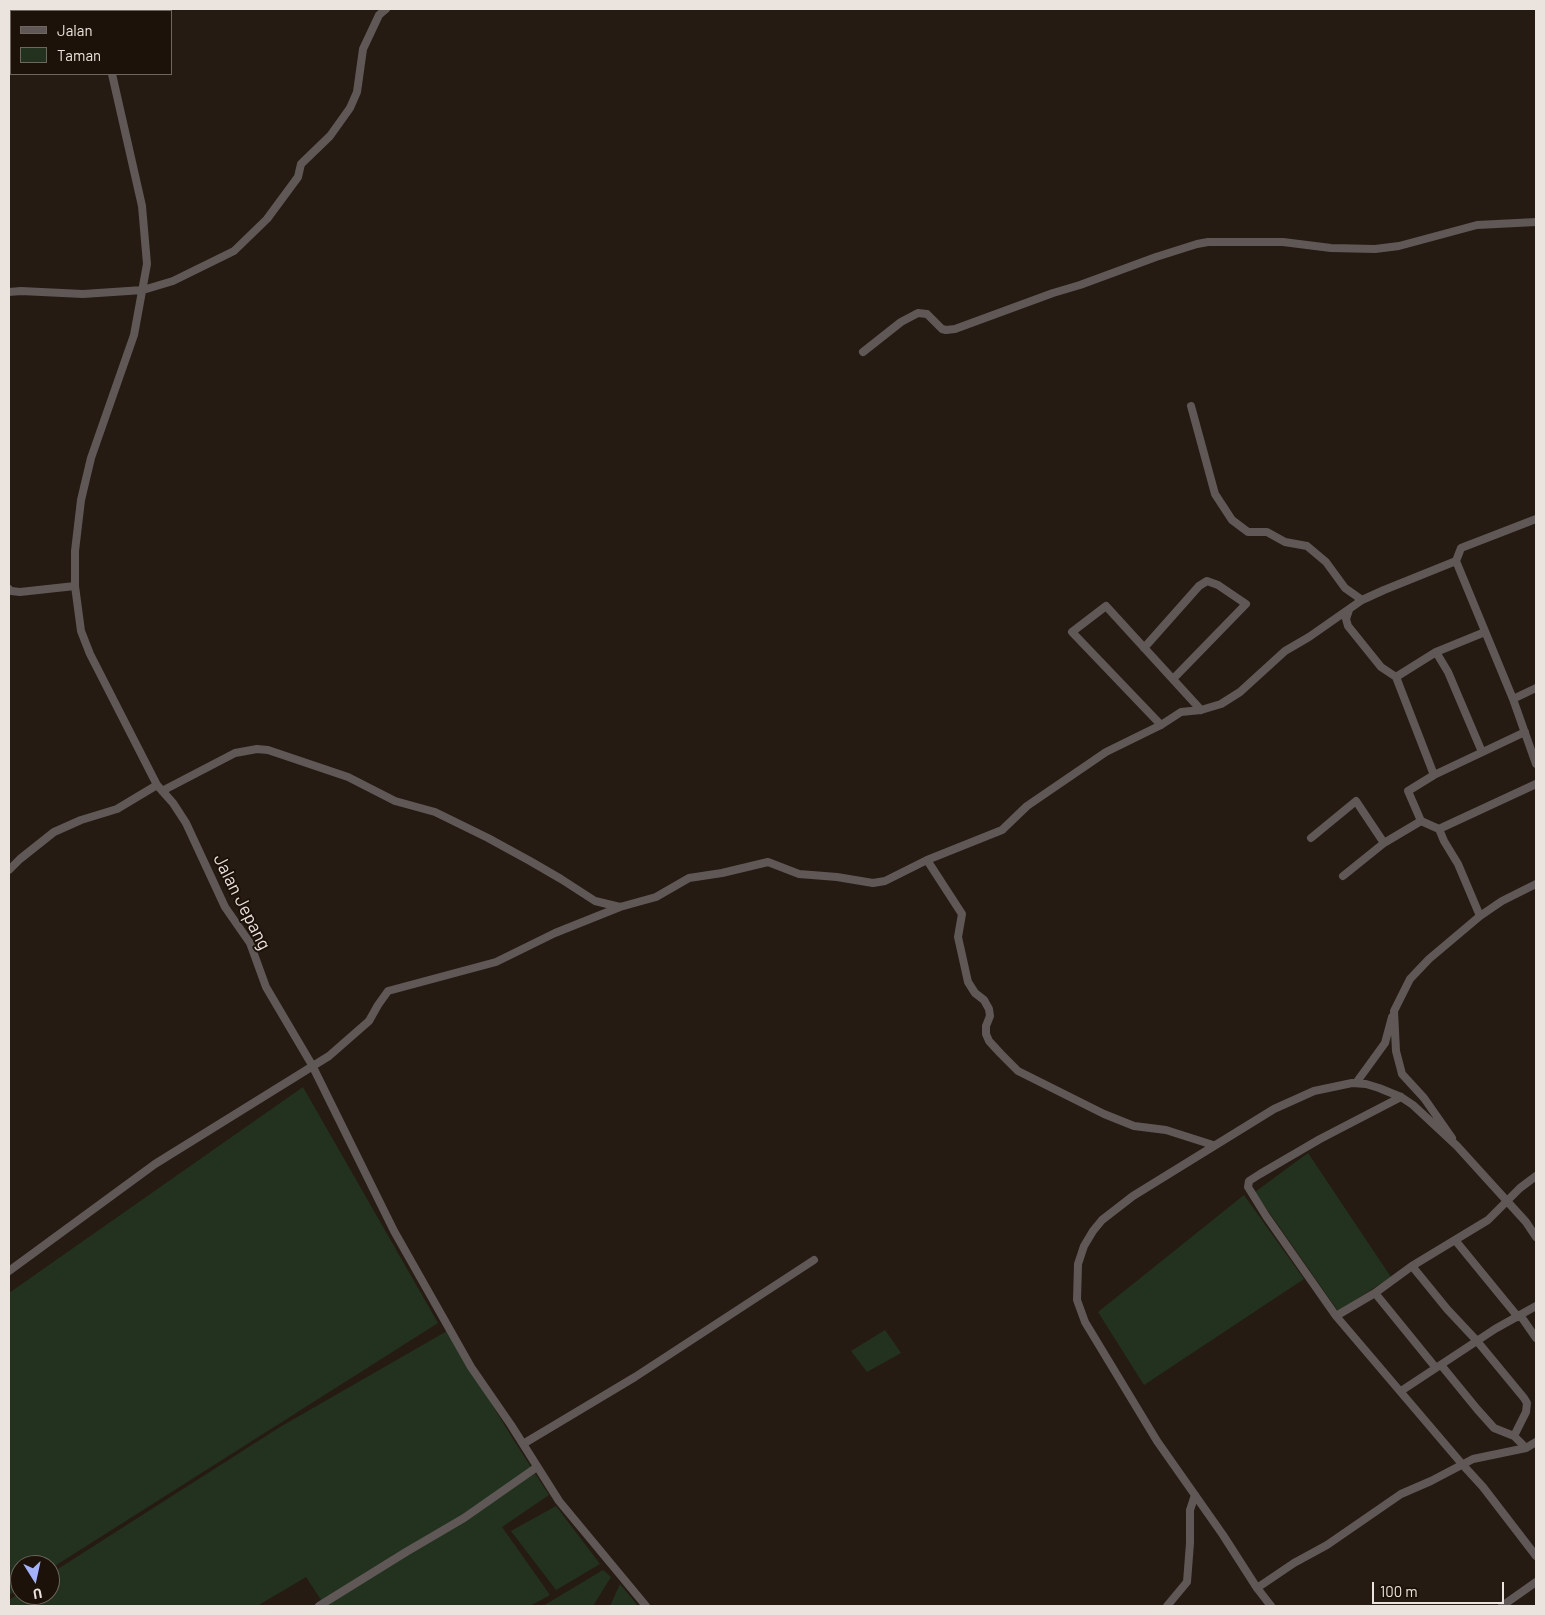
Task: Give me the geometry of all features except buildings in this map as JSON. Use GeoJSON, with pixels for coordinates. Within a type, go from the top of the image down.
{"type":"FeatureCollection","features":[{"type":"Feature","properties":{"kind":"street"},"geometry":{"type":"LineString","coordinates":[[9,292],[83,294],[144,290],[172,281],[234,251],[268,220],[298,177],[301,164],[330,136],[350,108],[357,92],[364,49],[379,15],[386,9]]}},
{"type":"Feature","properties":{"kind":"street","name":"Jalan Jepang"},"geometry":{"type":"LineString","coordinates":[[112,75],[142,206],[147,264],[144,290],[134,335],[91,458],[81,500],[76,551],[76,586],[81,631],[90,654],[160,788],[186,823],[225,907],[250,943],[266,987],[312,1065],[394,1231],[471,1367],[563,1506],[646,1606]]}},
{"type":"Feature","properties":{"kind":"street"},"geometry":{"type":"LineString","coordinates":[[863,352],[901,322],[918,313],[926,314],[942,329],[955,329],[1197,244],[1208,242],[1283,242],[1331,248],[1375,249],[1399,246],[1477,225],[1536,222]]}},
{"type":"Feature","properties":{"kind":"street"},"geometry":{"type":"LineString","coordinates":[[1191,406],[1215,494],[1232,520],[1248,532],[1267,532],[1285,542],[1307,546],[1326,562],[1345,588],[1362,600]]}},
{"type":"Feature","properties":{"kind":"street"},"geometry":{"type":"LineString","coordinates":[[1536,519],[1461,548],[1456,561],[1525,732],[1534,749],[1536,764]]}},
{"type":"Feature","properties":{"kind":"street"},"geometry":{"type":"LineString","coordinates":[[9,1271],[155,1164],[329,1056],[369,1021],[388,991],[496,962],[555,933],[620,907],[656,897],[689,878],[722,873],[768,862],[799,874],[837,877],[873,883],[885,881],[927,860],[1002,830],[1027,806],[1106,752],[1161,725],[1181,712],[1200,710],[1221,704],[1240,692],[1285,651],[1350,610],[1362,600],[1456,561]]}},
{"type":"Feature","properties":{"kind":"street"},"geometry":{"type":"LineString","coordinates":[[1144,648],[1199,586],[1206,581],[1218,585],[1246,604],[1173,679]]}},
{"type":"Feature","properties":{"kind":"street"},"geometry":{"type":"LineString","coordinates":[[9,589],[20,592],[76,586]]}},
{"type":"Feature","properties":{"kind":"street"},"geometry":{"type":"LineString","coordinates":[[1161,725],[1072,632],[1106,606],[1200,710]]}},
{"type":"Feature","properties":{"kind":"street"},"geometry":{"type":"LineString","coordinates":[[1350,610],[1346,619],[1348,626],[1381,667],[1396,677],[1434,775]]}},
{"type":"Feature","properties":{"kind":"street"},"geometry":{"type":"LineString","coordinates":[[1396,677],[1436,652],[1485,632]]}},
{"type":"Feature","properties":{"kind":"street"},"geometry":{"type":"LineString","coordinates":[[1436,652],[1448,672],[1482,752]]}},
{"type":"Feature","properties":{"kind":"street"},"geometry":{"type":"LineString","coordinates":[[1513,699],[1536,688]]}},
{"type":"Feature","properties":{"kind":"street"},"geometry":{"type":"LineString","coordinates":[[1480,916],[1458,864],[1439,830],[1421,821],[1408,791],[1434,775],[1525,732]]}},
{"type":"Feature","properties":{"kind":"street"},"geometry":{"type":"LineString","coordinates":[[9,870],[37,844],[54,832],[81,820],[117,809],[235,753],[268,750],[348,777],[395,801],[435,812],[488,838],[546,870],[595,901],[620,907]]}},
{"type":"Feature","properties":{"kind":"street"},"geometry":{"type":"LineString","coordinates":[[1439,830],[1536,784]]}},
{"type":"Feature","properties":{"kind":"street"},"geometry":{"type":"LineString","coordinates":[[1311,838],[1356,801],[1384,843]]}},
{"type":"Feature","properties":{"kind":"street"},"geometry":{"type":"LineString","coordinates":[[1343,876],[1384,843],[1421,821]]}},
{"type":"Feature","properties":{"kind":"street"},"geometry":{"type":"LineString","coordinates":[[927,860],[962,914],[958,937],[968,982],[975,993],[984,1000],[989,1009],[990,1016],[986,1026],[986,1034],[989,1041],[1018,1071],[1104,1114],[1134,1126],[1166,1130],[1213,1145]]}},
{"type":"Feature","properties":{"kind":"street"},"geometry":{"type":"LineString","coordinates":[[1356,1083],[1385,1043],[1394,1011],[1410,980],[1429,959],[1480,916],[1502,900],[1536,884]]}},
{"type":"Feature","properties":{"kind":"street"},"geometry":{"type":"LineString","coordinates":[[1394,1011],[1396,1050],[1402,1074],[1424,1098],[1458,1146],[1506,1202],[1526,1222],[1536,1237]]}},
{"type":"Feature","properties":{"kind":"street"},"geometry":{"type":"LineString","coordinates":[[1271,1606],[1157,1441],[1086,1322],[1077,1300],[1078,1264],[1084,1246],[1102,1220],[1133,1196],[1213,1145],[1274,1109],[1304,1095],[1336,1086],[1356,1083],[1379,1088],[1401,1097],[1458,1146]]}},
{"type":"Feature","properties":{"kind":"street"},"geometry":{"type":"LineString","coordinates":[[1401,1097],[1320,1139],[1260,1174],[1248,1184],[1253,1196],[1266,1216],[1336,1316],[1402,1391],[1462,1464],[1484,1487],[1536,1556]]}},
{"type":"Feature","properties":{"kind":"street"},"geometry":{"type":"LineString","coordinates":[[1336,1316],[1376,1293],[1412,1266],[1488,1220],[1520,1188],[1536,1176]]}},
{"type":"Feature","properties":{"kind":"street"},"geometry":{"type":"LineString","coordinates":[[1455,1240],[1536,1338]]}},
{"type":"Feature","properties":{"kind":"street"},"geometry":{"type":"LineString","coordinates":[[523,1444],[666,1357],[814,1260]]}},
{"type":"Feature","properties":{"kind":"street"},"geometry":{"type":"LineString","coordinates":[[1412,1266],[1447,1310],[1478,1341],[1527,1403],[1524,1418],[1514,1436]]}},
{"type":"Feature","properties":{"kind":"street"},"geometry":{"type":"LineString","coordinates":[[1376,1293],[1438,1367],[1494,1428],[1514,1436],[1526,1448]]}},
{"type":"Feature","properties":{"kind":"street"},"geometry":{"type":"LineString","coordinates":[[1402,1391],[1478,1341],[1536,1306]]}},
{"type":"Feature","properties":{"kind":"street"},"geometry":{"type":"LineString","coordinates":[[1257,1588],[1294,1563],[1327,1545],[1389,1501],[1462,1464],[1478,1458],[1526,1448],[1536,1442]]}},
{"type":"Feature","properties":{"kind":"street"},"geometry":{"type":"LineString","coordinates":[[319,1606],[464,1518],[537,1467]]}},
{"type":"Feature","properties":{"kind":"street"},"geometry":{"type":"LineString","coordinates":[[1167,1606],[1187,1582],[1190,1510],[1195,1495]]}},
{"type":"Feature","properties":{"kind":"street"},"geometry":{"type":"LineString","coordinates":[[1502,1606],[1536,1582]]}},
{"type":"Feature","properties":{"kind":"green space"},"geometry":{"type":"Polygon","coordinates":[[[303,1087],[438,1323],[60,1563],[60,1555],[10,1555],[9,1595],[9,1293],[303,1087]]]}},
{"type":"Feature","properties":{"kind":"green space"},"geometry":{"type":"Polygon","coordinates":[[[1308,1153],[1391,1277],[1338,1311],[1255,1192],[1308,1153]]]}},
{"type":"Feature","properties":{"kind":"green space"},"geometry":{"type":"Polygon","coordinates":[[[1244,1195],[1304,1279],[1144,1385],[1098,1312],[1244,1195]]]}},
{"type":"Feature","properties":{"kind":"green space"},"geometry":{"type":"Polygon","coordinates":[[[885,1330],[901,1353],[867,1372],[851,1351],[885,1330]]]}},
{"type":"Feature","properties":{"kind":"green space"},"geometry":{"type":"Polygon","coordinates":[[[447,1331],[549,1495],[502,1527],[550,1595],[530,1606],[325,1606],[306,1577],[257,1606],[9,1606],[10,1599],[10,1605],[60,1605],[60,1568],[280,1427],[447,1331]]]}},
{"type":"Feature","properties":{"kind":"green space"},"geometry":{"type":"Polygon","coordinates":[[[556,1506],[600,1564],[556,1590],[511,1531],[556,1506]]]}},
{"type":"Feature","properties":{"kind":"green space"},"geometry":{"type":"Polygon","coordinates":[[[603,1570],[611,1577],[593,1606],[543,1606],[603,1570]]]}},
{"type":"Feature","properties":{"kind":"green space"},"geometry":{"type":"Polygon","coordinates":[[[620,1584],[638,1606],[610,1606],[620,1584]]]}}]}
